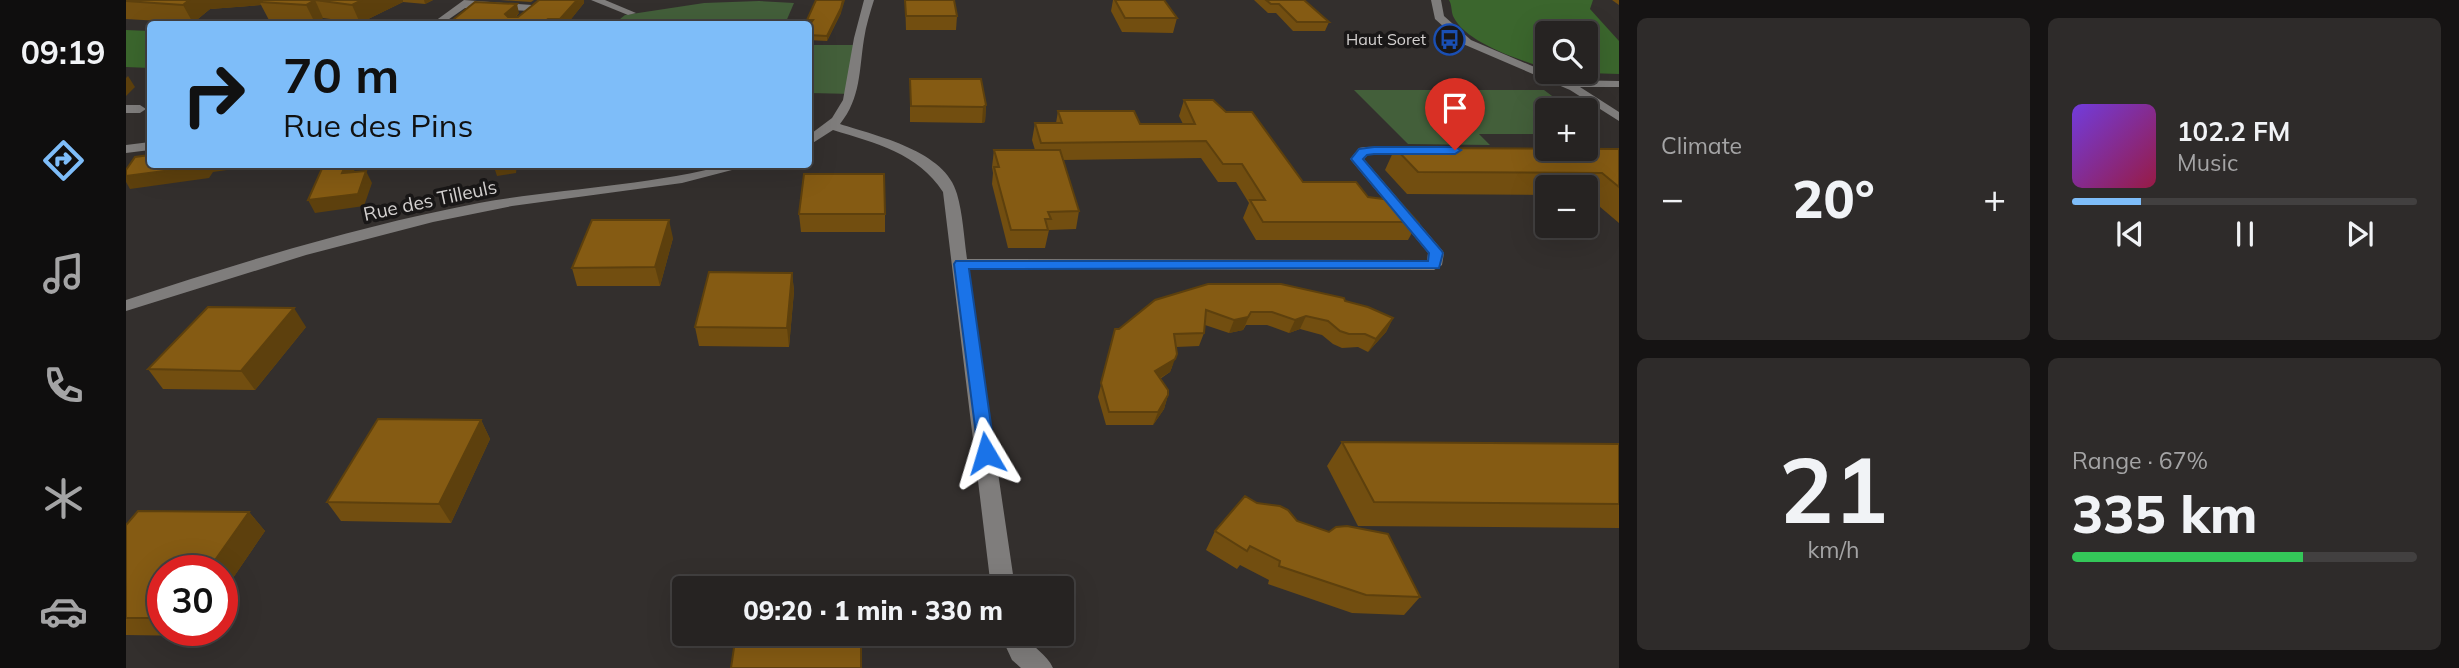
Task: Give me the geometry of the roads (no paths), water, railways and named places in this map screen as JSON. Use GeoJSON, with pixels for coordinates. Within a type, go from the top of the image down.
{"type":"FeatureCollection","features":[{"type":"Feature","properties":{"kind":"street"},"geometry":{"type":"LineString","coordinates":[[596,0],[631,13]]}},
{"type":"Feature","properties":{"kind":"street"},"geometry":{"type":"LineString","coordinates":[[812,139],[833,126],[845,111],[853,94],[857,45],[869,0]]}},
{"type":"Feature","properties":{"kind":"street"},"geometry":{"type":"LineString","coordinates":[[1436,0],[1439,17],[1466,42],[1535,71]]}},
{"type":"Feature","properties":{"kind":"street"},"geometry":{"type":"LineString","coordinates":[[440,21],[465,3],[528,12],[542,1]]}},
{"type":"Feature","properties":{"kind":"street"},"geometry":{"type":"LineString","coordinates":[[1566,84],[1619,117]]}},
{"type":"Feature","properties":{"kind":"street"},"geometry":{"type":"LineString","coordinates":[[1598,84],[1619,84]]}},
{"type":"Feature","properties":{"kind":"street"},"geometry":{"type":"LineString","coordinates":[[126,109],[141,109]]}},
{"type":"Feature","properties":{"kind":"street"},"geometry":{"type":"LineString","coordinates":[[833,126],[899,148],[933,168],[950,192],[1001,576]]}},
{"type":"Feature","properties":{"kind":"street"},"geometry":{"type":"LineString","coordinates":[[126,149],[147,146]]}},
{"type":"Feature","properties":{"kind":"street"},"geometry":{"type":"LineString","coordinates":[[961,264],[1434,265],[1436,253],[1357,159],[1364,151],[1428,150]]}},
{"type":"Feature","properties":{"kind":"street","name":"Rue des Tilleuls"},"geometry":{"type":"LineString","coordinates":[[126,306],[344,239],[478,208],[714,174],[735,168]]}},
{"type":"Feature","properties":{"kind":"street"},"geometry":{"type":"LineString","coordinates":[[1018,646],[1021,652],[1040,668]]}},
{"type":"Feature","properties":{"kind":"place","name":"Haut Soret"},"geometry":{"type":"Point","coordinates":[1449,39]}}]}
